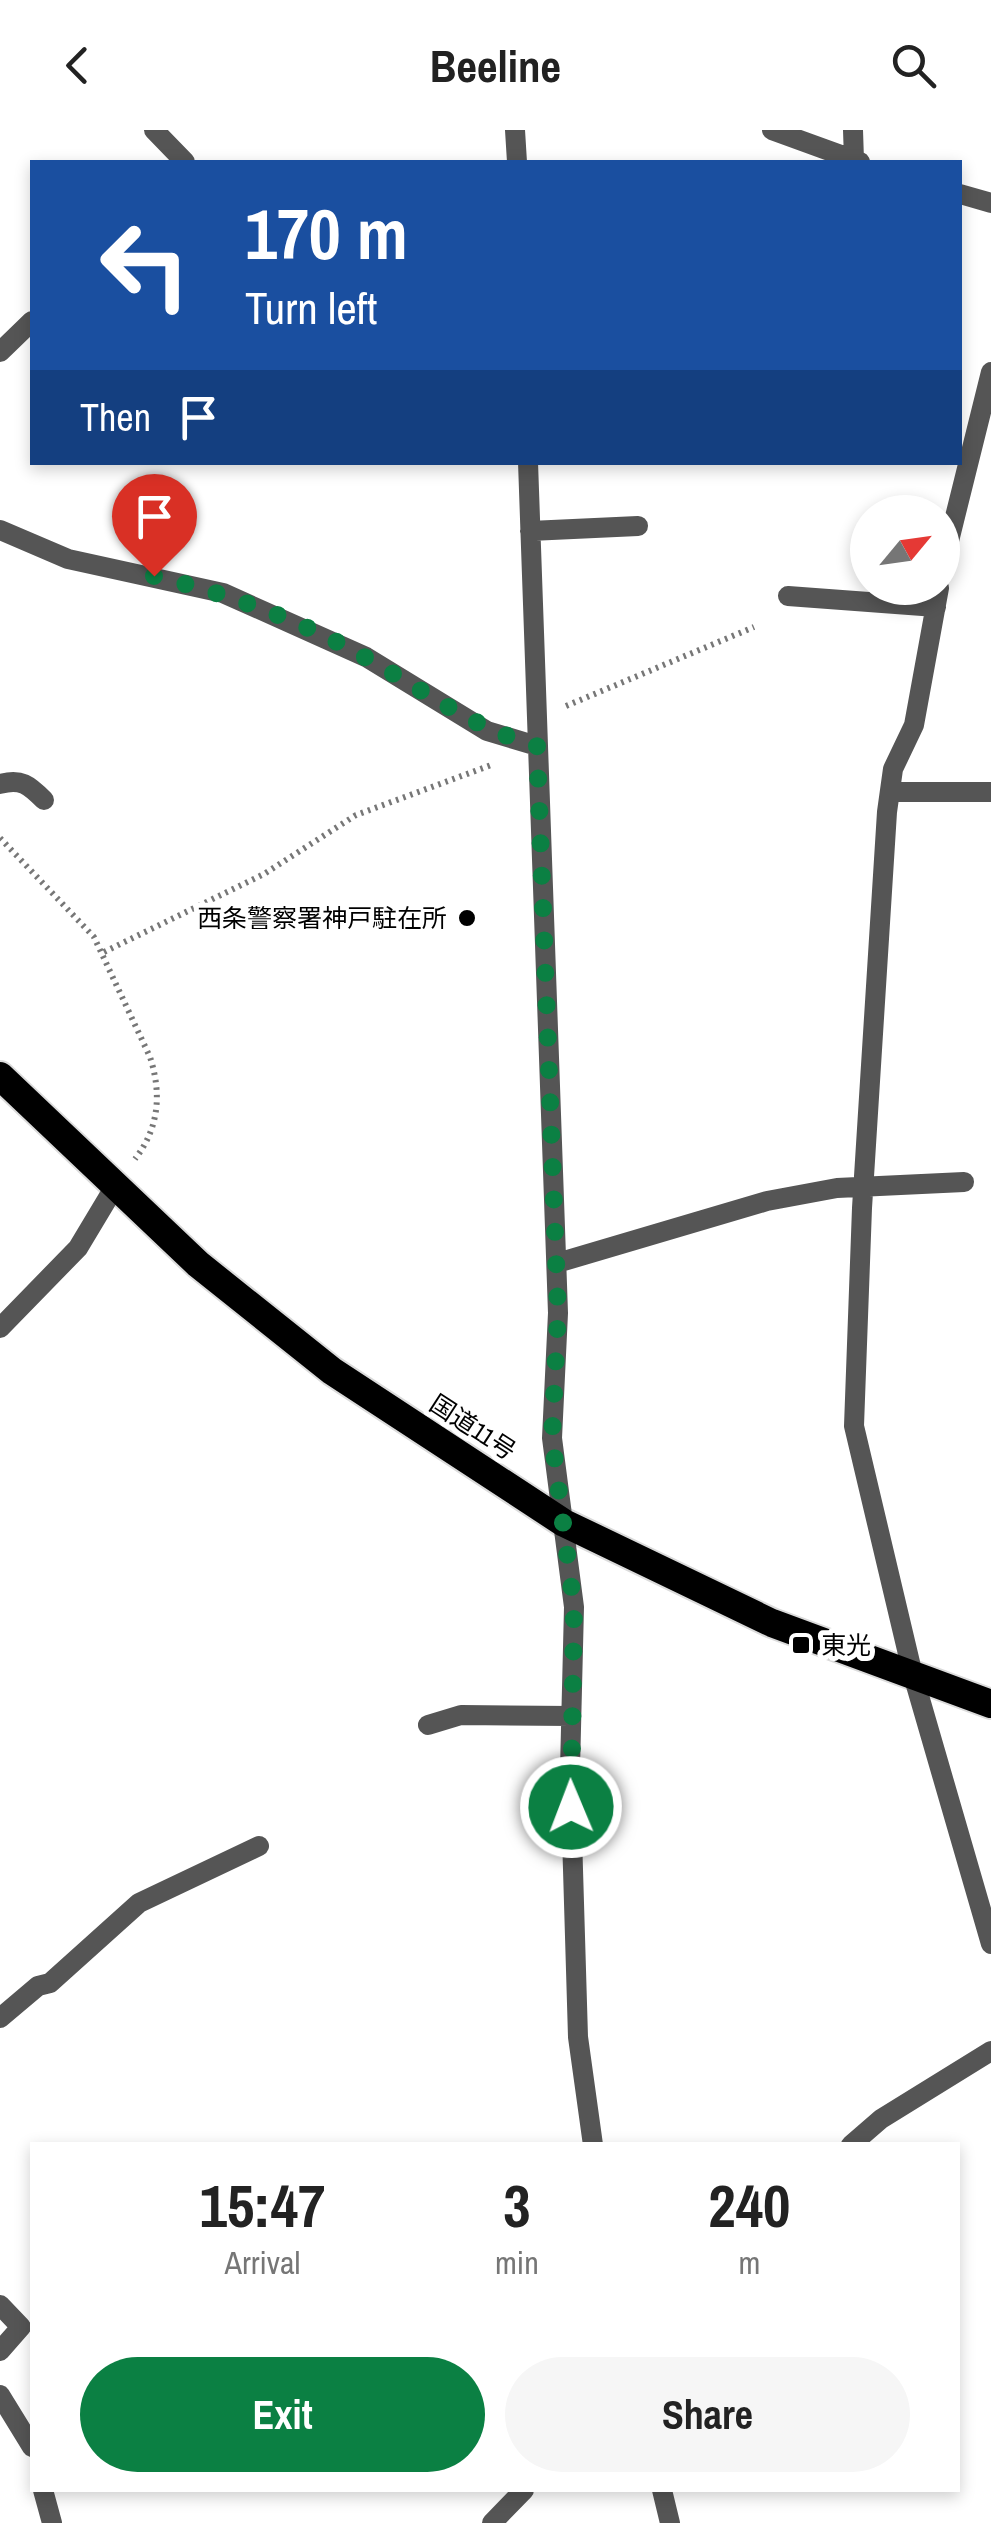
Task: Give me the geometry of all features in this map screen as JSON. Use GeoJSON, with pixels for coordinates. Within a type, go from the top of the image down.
{"type":"FeatureCollection","features":[{"type":"Feature","properties":{"kind":"highway","name":"国道11号"},"geometry":{"type":"LineString","coordinates":[[0,1076],[198,1264],[332,1372],[564,1522],[772,1623],[991,1704]]}},
{"type":"Feature","properties":{"kind":"street"},"geometry":{"type":"LineString","coordinates":[[154,130],[183,160]]}},
{"type":"Feature","properties":{"kind":"street"},"geometry":{"type":"LineString","coordinates":[[515,130],[516,160]]}},
{"type":"Feature","properties":{"kind":"street"},"geometry":{"type":"LineString","coordinates":[[772,130],[852,160]]}},
{"type":"Feature","properties":{"kind":"street"},"geometry":{"type":"LineString","coordinates":[[853,130],[857,160]]}},
{"type":"Feature","properties":{"kind":"street"},"geometry":{"type":"LineString","coordinates":[[962,195],[991,203]]}},
{"type":"Feature","properties":{"kind":"street"},"geometry":{"type":"LineString","coordinates":[[0,352],[30,324]]}},
{"type":"Feature","properties":{"kind":"street"},"geometry":{"type":"LineString","coordinates":[[960,497],[991,372]]}},
{"type":"Feature","properties":{"kind":"street"},"geometry":{"type":"LineString","coordinates":[[528,465],[556,1264],[552,1438],[574,1607],[571,1716],[578,2036],[593,2142]]}},
{"type":"Feature","properties":{"kind":"street"},"geometry":{"type":"LineString","coordinates":[[530,531],[638,526]]}},
{"type":"Feature","properties":{"kind":"street"},"geometry":{"type":"LineString","coordinates":[[0,530],[68,559],[223,593],[366,657],[487,732],[537,746]]}},
{"type":"Feature","properties":{"kind":"street"},"geometry":{"type":"LineString","coordinates":[[788,596],[850,596]]}},
{"type":"Feature","properties":{"kind":"street"},"geometry":{"type":"LineString","coordinates":[[936,605],[914,725],[893,769],[890,792],[864,1188],[854,1426],[912,1675],[991,1944]]}},
{"type":"Feature","properties":{"kind":"street"},"geometry":{"type":"LineString","coordinates":[[0,784],[15,780],[29,786],[44,800]]}},
{"type":"Feature","properties":{"kind":"street"},"geometry":{"type":"LineString","coordinates":[[890,792],[991,792]]}},
{"type":"Feature","properties":{"kind":"street"},"geometry":{"type":"LineString","coordinates":[[556,1264],[767,1201],[864,1188],[964,1182]]}},
{"type":"Feature","properties":{"kind":"street"},"geometry":{"type":"LineString","coordinates":[[0,1328],[78,1248],[114,1188]]}},
{"type":"Feature","properties":{"kind":"street"},"geometry":{"type":"LineString","coordinates":[[428,1726],[461,1715],[571,1716]]}},
{"type":"Feature","properties":{"kind":"street"},"geometry":{"type":"LineString","coordinates":[[0,2018],[38,1986],[50,1982],[139,1903],[259,1846]]}},
{"type":"Feature","properties":{"kind":"street"},"geometry":{"type":"LineString","coordinates":[[854,2142],[882,2118],[991,2051]]}},
{"type":"Feature","properties":{"kind":"street"},"geometry":{"type":"LineString","coordinates":[[0,2305],[21,2327],[0,2350]]}},
{"type":"Feature","properties":{"kind":"street"},"geometry":{"type":"LineString","coordinates":[[0,2395],[30,2443]]}},
{"type":"Feature","properties":{"kind":"street"},"geometry":{"type":"LineString","coordinates":[[44,2492],[52,2523]]}},
{"type":"Feature","properties":{"kind":"street"},"geometry":{"type":"LineString","coordinates":[[492,2523],[522,2492]]}},
{"type":"Feature","properties":{"kind":"street"},"geometry":{"type":"LineString","coordinates":[[662,2492],[670,2523]]}},
{"type":"Feature","properties":{"kind":"path"},"geometry":{"type":"LineString","coordinates":[[536,718],[754,627]]}},
{"type":"Feature","properties":{"kind":"path"},"geometry":{"type":"LineString","coordinates":[[104,952],[264,874],[356,815],[537,746]]}},
{"type":"Feature","properties":{"kind":"path"},"geometry":{"type":"LineString","coordinates":[[0,838],[104,952],[150,1057],[158,1088],[149,1142],[114,1188]]}},
{"type":"Feature","properties":{"kind":"place","name":"西条警察署神戸駐在所"},"geometry":{"type":"Point","coordinates":[467,918]}},
{"type":"Feature","properties":{"kind":"place","name":"東光"},"geometry":{"type":"Point","coordinates":[801,1645]}},
{"type":"Feature","properties":{"kind":"route"},"geometry":{"type":"LineString","coordinates":[[154,576],[223,593],[296,624],[366,657],[487,732],[537,746],[558,1313],[552,1438],[574,1607],[571,1807]]}}]}
